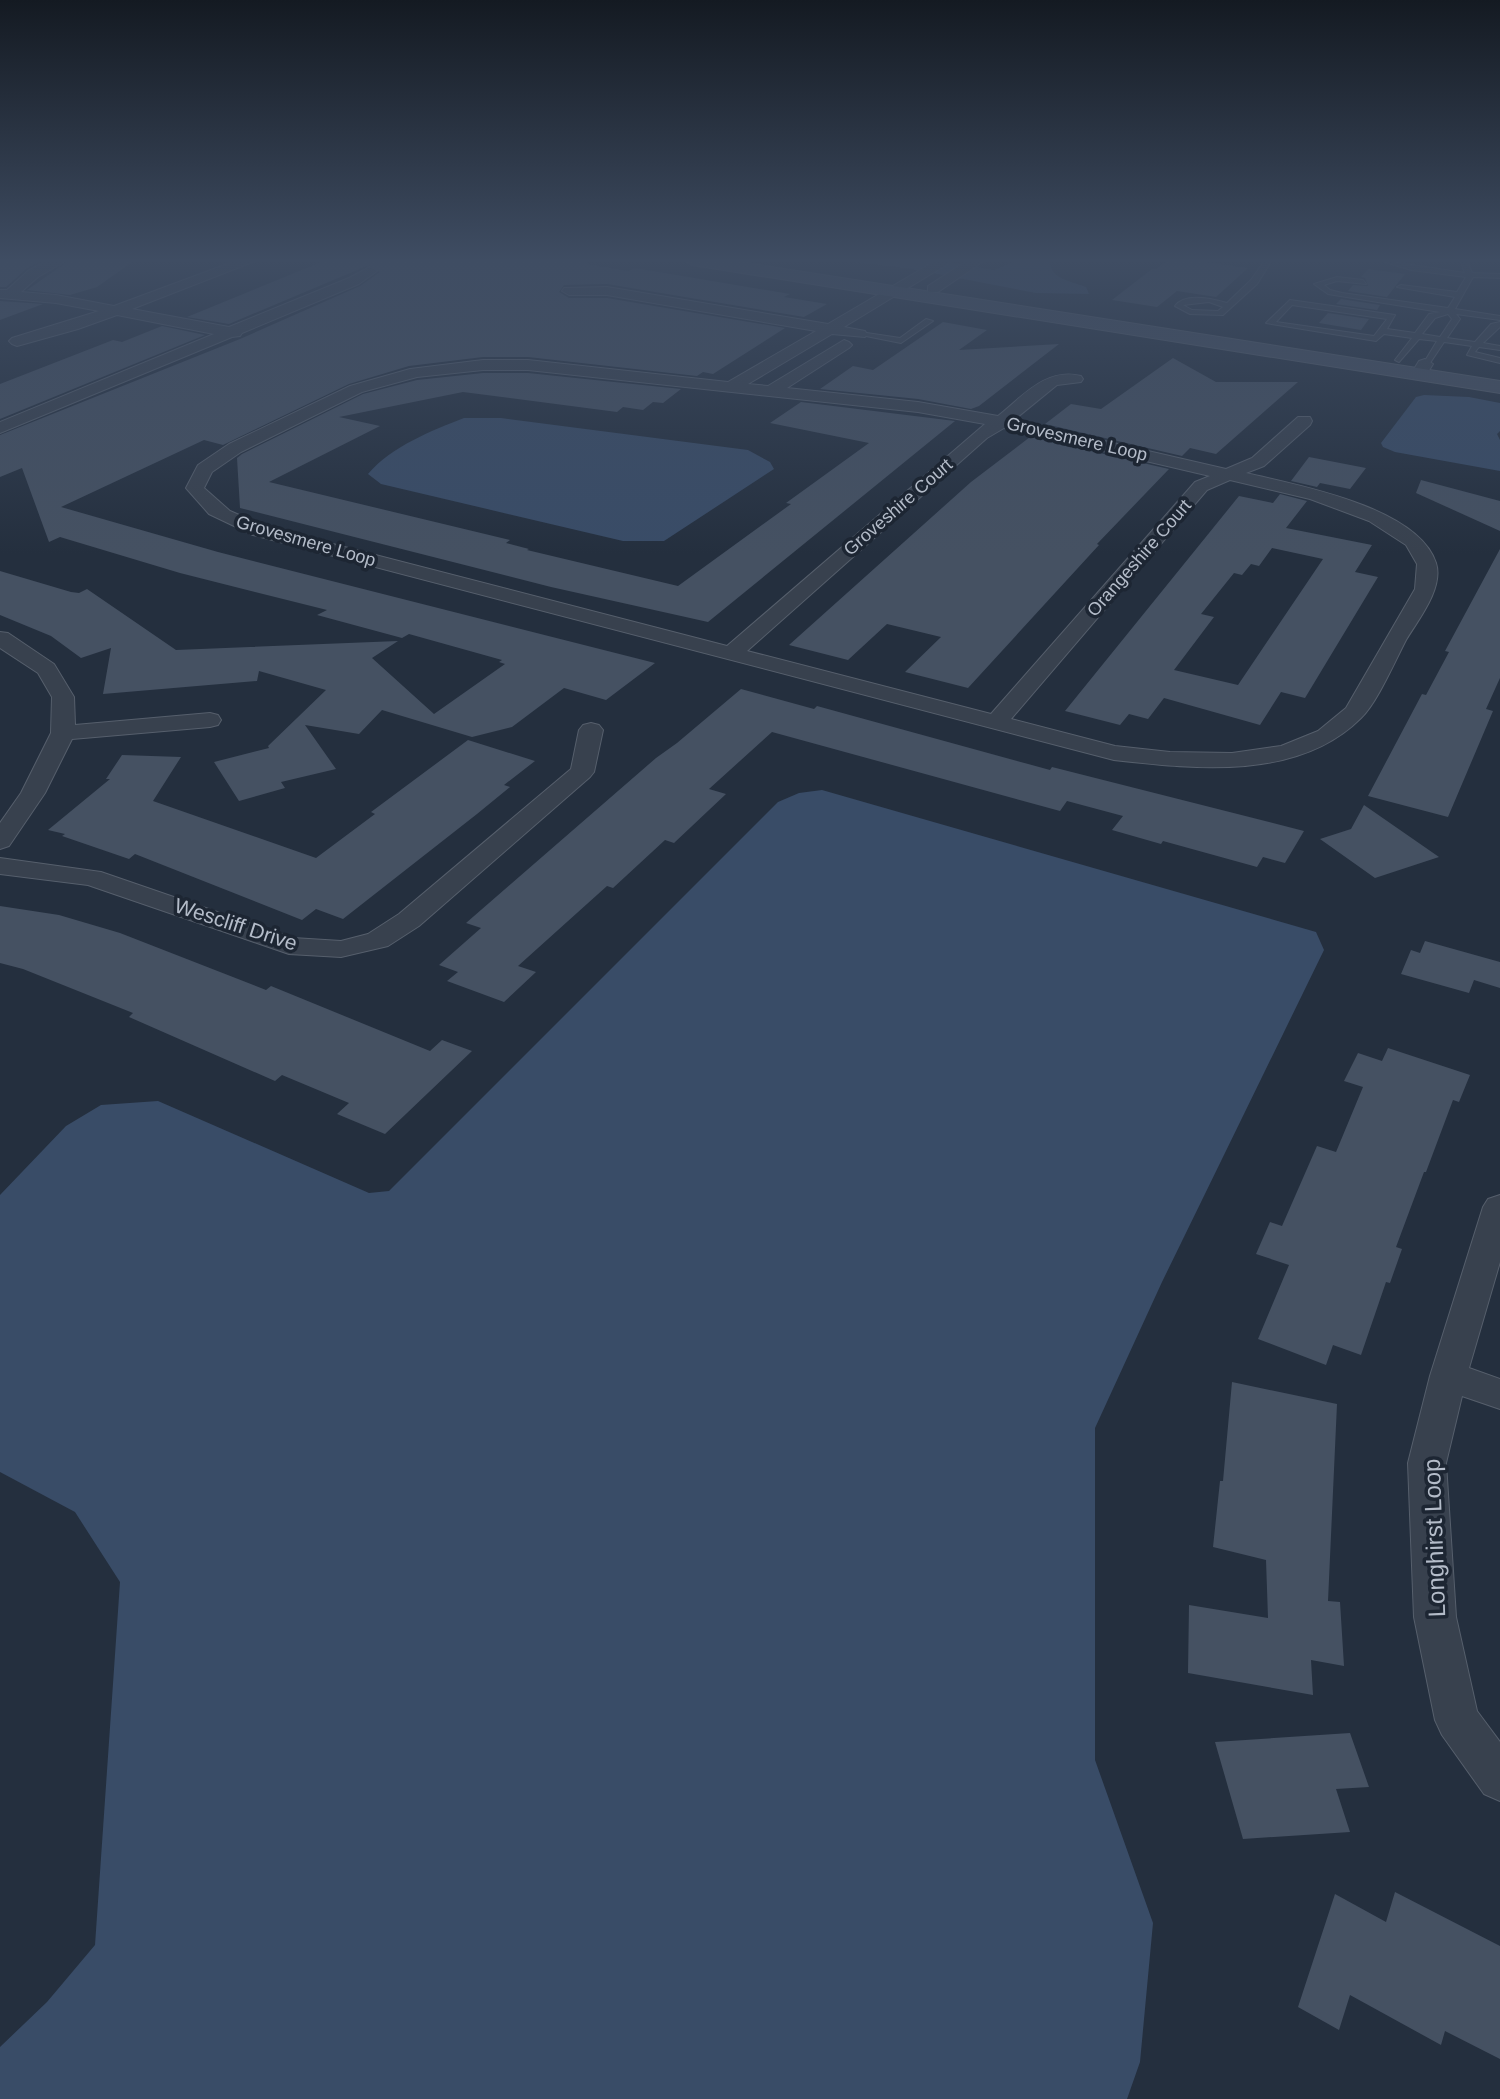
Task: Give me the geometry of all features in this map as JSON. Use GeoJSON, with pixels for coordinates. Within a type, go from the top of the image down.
{"type":"FeatureCollection","features":[{"type":"Feature","properties":{"kind":"main road"},"geometry":{"type":"LineString","coordinates":[[1351,358],[1422,369],[1500,376]]}},
{"type":"Feature","properties":{"kind":"main road"},"geometry":{"type":"LineString","coordinates":[[1422,369],[1500,387]]}},
{"type":"Feature","properties":{"kind":"street"},"geometry":{"type":"LineString","coordinates":[[0,428],[173,358]]}},
{"type":"Feature","properties":{"kind":"street"},"geometry":{"type":"LineString","coordinates":[[731,387],[782,358]]}},
{"type":"Feature","properties":{"kind":"street"},"geometry":{"type":"LineString","coordinates":[[770,392],[823,358]]}},
{"type":"Feature","properties":{"kind":"street","name":"Grovesmere Loop"},"geometry":{"type":"LineString","coordinates":[[483,365],[528,365],[770,392],[918,407],[1001,422],[1316,495],[1376,517],[1413,541],[1427,564],[1425,589],[1355,712],[1326,736],[1286,752],[1232,760],[1170,759],[1114,753],[260,531],[226,518],[205,503],[195,488],[204,469],[235,448],[356,389],[416,372],[483,365]]}},
{"type":"Feature","properties":{"kind":"street","name":"Groveshire Court"},"geometry":{"type":"LineString","coordinates":[[732,653],[981,434],[1001,422],[1053,380],[1075,379]]}},
{"type":"Feature","properties":{"kind":"street","name":"Orangeshire Court"},"geometry":{"type":"LineString","coordinates":[[996,722],[1201,486],[1258,461],[1304,421]]}},
{"type":"Feature","properties":{"kind":"street"},"geometry":{"type":"LineString","coordinates":[[0,638],[46,669],[63,697],[63,733],[33,793],[0,841]]}},
{"type":"Feature","properties":{"kind":"street"},"geometry":{"type":"LineString","coordinates":[[63,733],[210,720]]}},
{"type":"Feature","properties":{"kind":"street","name":"Wescliff Drive"},"geometry":{"type":"LineString","coordinates":[[0,866],[92,878],[182,906],[289,946],[341,949],[378,940],[409,920],[582,772],[591,730]]}},
{"type":"Feature","properties":{"kind":"street","name":"Longhirst Loop"},"geometry":{"type":"LineString","coordinates":[[1500,1207],[1448,1376],[1427,1462],[1435,1617],[1457,1720],[1500,1779]]}},
{"type":"Feature","properties":{"kind":"street"},"geometry":{"type":"LineString","coordinates":[[1448,1376],[1500,1394]]}},
{"type":"Feature","properties":{"kind":"lane"},"geometry":{"type":"LineString","coordinates":[[1394,365],[1400,358]]}},
{"type":"Feature","properties":{"kind":"lane"},"geometry":{"type":"LineString","coordinates":[[1422,369],[1430,358]]}},
{"type":"Feature","properties":{"kind":"water"},"geometry":{"type":"Polygon","coordinates":[[[1416,397],[1469,397],[1500,403],[1500,431],[1497,434],[1500,440],[1500,471],[1395,452],[1383,447],[1381,443],[1416,397]]]}},
{"type":"Feature","properties":{"kind":"water"},"geometry":{"type":"Polygon","coordinates":[[[464,418],[501,418],[748,450],[770,462],[774,469],[664,541],[623,541],[381,484],[368,474],[400,447],[464,418]]]}},
{"type":"Feature","properties":{"kind":"water"},"geometry":{"type":"Polygon","coordinates":[[[822,790],[1316,932],[1324,950],[1162,1282],[1095,1428],[1095,1760],[1153,1923],[1140,2062],[1127,2099],[0,2099],[0,2047],[47,2002],[95,1945],[120,1582],[75,1512],[0,1472],[0,1195],[66,1126],[101,1105],[158,1101],[369,1193],[389,1191],[778,802],[799,793],[822,790]]]}},
{"type":"Feature","properties":{"kind":"building"},"geometry":{"type":"Polygon","coordinates":[[[67,358],[149,358],[0,419],[0,384],[67,358]]]}},
{"type":"Feature","properties":{"kind":"building"},"geometry":{"type":"Polygon","coordinates":[[[193,358],[475,358],[409,366],[349,384],[223,445],[204,440],[61,507],[218,552],[655,663],[606,700],[564,688],[512,727],[472,737],[382,710],[359,734],[305,725],[336,769],[281,782],[285,788],[239,801],[214,762],[269,748],[268,746],[326,690],[259,671],[257,681],[103,694],[111,648],[81,658],[51,636],[0,615],[0,571],[71,592],[79,593],[87,589],[176,650],[398,641],[372,658],[434,714],[505,664],[499,662],[502,660],[409,634],[402,638],[317,615],[327,610],[180,573],[60,537],[49,542],[22,468],[0,477],[0,435],[193,358]]]}},
{"type":"Feature","properties":{"kind":"building"},"geometry":{"type":"Polygon","coordinates":[[[536,358],[738,358],[713,374],[703,372],[697,376],[536,358]]]}},
{"type":"Feature","properties":{"kind":"building"},"geometry":{"type":"Polygon","coordinates":[[[891,358],[1041,358],[979,406],[971,409],[918,399],[820,389],[853,366],[873,370],[891,358]]]}},
{"type":"Feature","properties":{"kind":"building"},"geometry":{"type":"Polygon","coordinates":[[[1173,358],[1216,382],[1298,382],[1216,454],[1190,448],[1182,456],[1045,424],[1071,404],[1101,409],[1173,358]]]}},
{"type":"Feature","properties":{"kind":"building"},"geometry":{"type":"Polygon","coordinates":[[[483,373],[528,373],[681,389],[663,403],[653,402],[643,410],[623,407],[617,412],[463,392],[339,417],[380,426],[269,482],[510,540],[506,543],[529,549],[527,550],[678,586],[869,443],[770,423],[801,402],[955,421],[708,622],[551,587],[240,508],[237,458],[242,454],[363,394],[417,380],[483,373]]]}},
{"type":"Feature","properties":{"kind":"building"},"geometry":{"type":"Polygon","coordinates":[[[1030,437],[1169,469],[1097,544],[1099,545],[968,688],[905,672],[941,637],[887,624],[848,660],[789,645],[971,482],[1030,437]]]}},
{"type":"Feature","properties":{"kind":"building"},"geometry":{"type":"Polygon","coordinates":[[[1309,457],[1366,468],[1350,489],[1320,483],[1317,487],[1291,481],[1309,457]]]}},
{"type":"Feature","properties":{"kind":"building"},"geometry":{"type":"Polygon","coordinates":[[[1421,480],[1500,501],[1500,531],[1416,493],[1421,480]]]}},
{"type":"Feature","properties":{"kind":"building"},"geometry":{"type":"Polygon","coordinates":[[[1280,494],[1307,501],[1286,528],[1372,545],[1355,572],[1378,577],[1305,698],[1281,692],[1260,725],[1164,698],[1148,719],[1129,714],[1120,725],[1065,711],[1239,496],[1273,503],[1280,494]],[[1272,548],[1259,566],[1251,564],[1242,575],[1234,573],[1201,614],[1214,617],[1174,670],[1238,685],[1323,559],[1272,548]]]}},
{"type":"Feature","properties":{"kind":"building"},"geometry":{"type":"Polygon","coordinates":[[[1500,549],[1500,678],[1486,709],[1493,711],[1448,817],[1368,796],[1422,694],[1426,695],[1449,652],[1445,651],[1500,549]]]}},
{"type":"Feature","properties":{"kind":"building"},"geometry":{"type":"Polygon","coordinates":[[[741,689],[814,709],[817,706],[1050,770],[1052,767],[1304,831],[1285,863],[1263,857],[1257,867],[1112,830],[1123,816],[1067,801],[1060,811],[772,732],[709,789],[726,794],[674,843],[665,840],[613,888],[607,886],[518,966],[536,972],[504,1002],[447,981],[458,972],[439,965],[481,928],[466,923],[656,758],[741,689]]]}},
{"type":"Feature","properties":{"kind":"building"},"geometry":{"type":"Polygon","coordinates":[[[468,740],[535,761],[504,785],[510,787],[343,919],[316,909],[302,920],[135,854],[129,859],[48,830],[110,779],[106,779],[122,755],[181,757],[153,801],[316,858],[375,814],[371,812],[468,740]]]}},
{"type":"Feature","properties":{"kind":"building"},"geometry":{"type":"Polygon","coordinates":[[[1364,805],[1439,857],[1375,878],[1320,839],[1351,829],[1364,805]]]}},
{"type":"Feature","properties":{"kind":"building"},"geometry":{"type":"Polygon","coordinates":[[[0,906],[59,915],[120,933],[266,990],[271,986],[430,1051],[442,1040],[472,1051],[385,1134],[337,1114],[349,1103],[282,1075],[275,1081],[129,1017],[133,1013],[23,969],[0,963],[0,906]]]}},
{"type":"Feature","properties":{"kind":"building"},"geometry":{"type":"Polygon","coordinates":[[[1425,941],[1500,962],[1500,988],[1474,980],[1469,993],[1401,974],[1411,950],[1420,953],[1425,941]]]}},
{"type":"Feature","properties":{"kind":"building"},"geometry":{"type":"Polygon","coordinates":[[[1388,1048],[1470,1075],[1459,1102],[1453,1100],[1424,1172],[1396,1247],[1402,1249],[1390,1283],[1386,1282],[1361,1355],[1333,1345],[1326,1365],[1258,1339],[1289,1265],[1256,1254],[1270,1222],[1282,1226],[1317,1146],[1336,1152],[1363,1087],[1344,1081],[1358,1053],[1382,1061],[1388,1048]]]}},
{"type":"Feature","properties":{"kind":"building"},"geometry":{"type":"Polygon","coordinates":[[[1232,1382],[1337,1404],[1328,1601],[1340,1602],[1344,1666],[1311,1660],[1313,1695],[1188,1673],[1189,1605],[1268,1618],[1266,1560],[1213,1547],[1220,1481],[1223,1481],[1232,1382]]]}},
{"type":"Feature","properties":{"kind":"building"},"geometry":{"type":"Polygon","coordinates":[[[1350,1733],[1369,1787],[1336,1789],[1350,1832],[1243,1839],[1215,1742],[1350,1733]]]}},
{"type":"Feature","properties":{"kind":"building"},"geometry":{"type":"Polygon","coordinates":[[[1395,1892],[1500,1946],[1500,2059],[1445,2031],[1441,2045],[1350,1995],[1339,2030],[1298,2007],[1335,1894],[1386,1922],[1395,1892]]]}}]}
